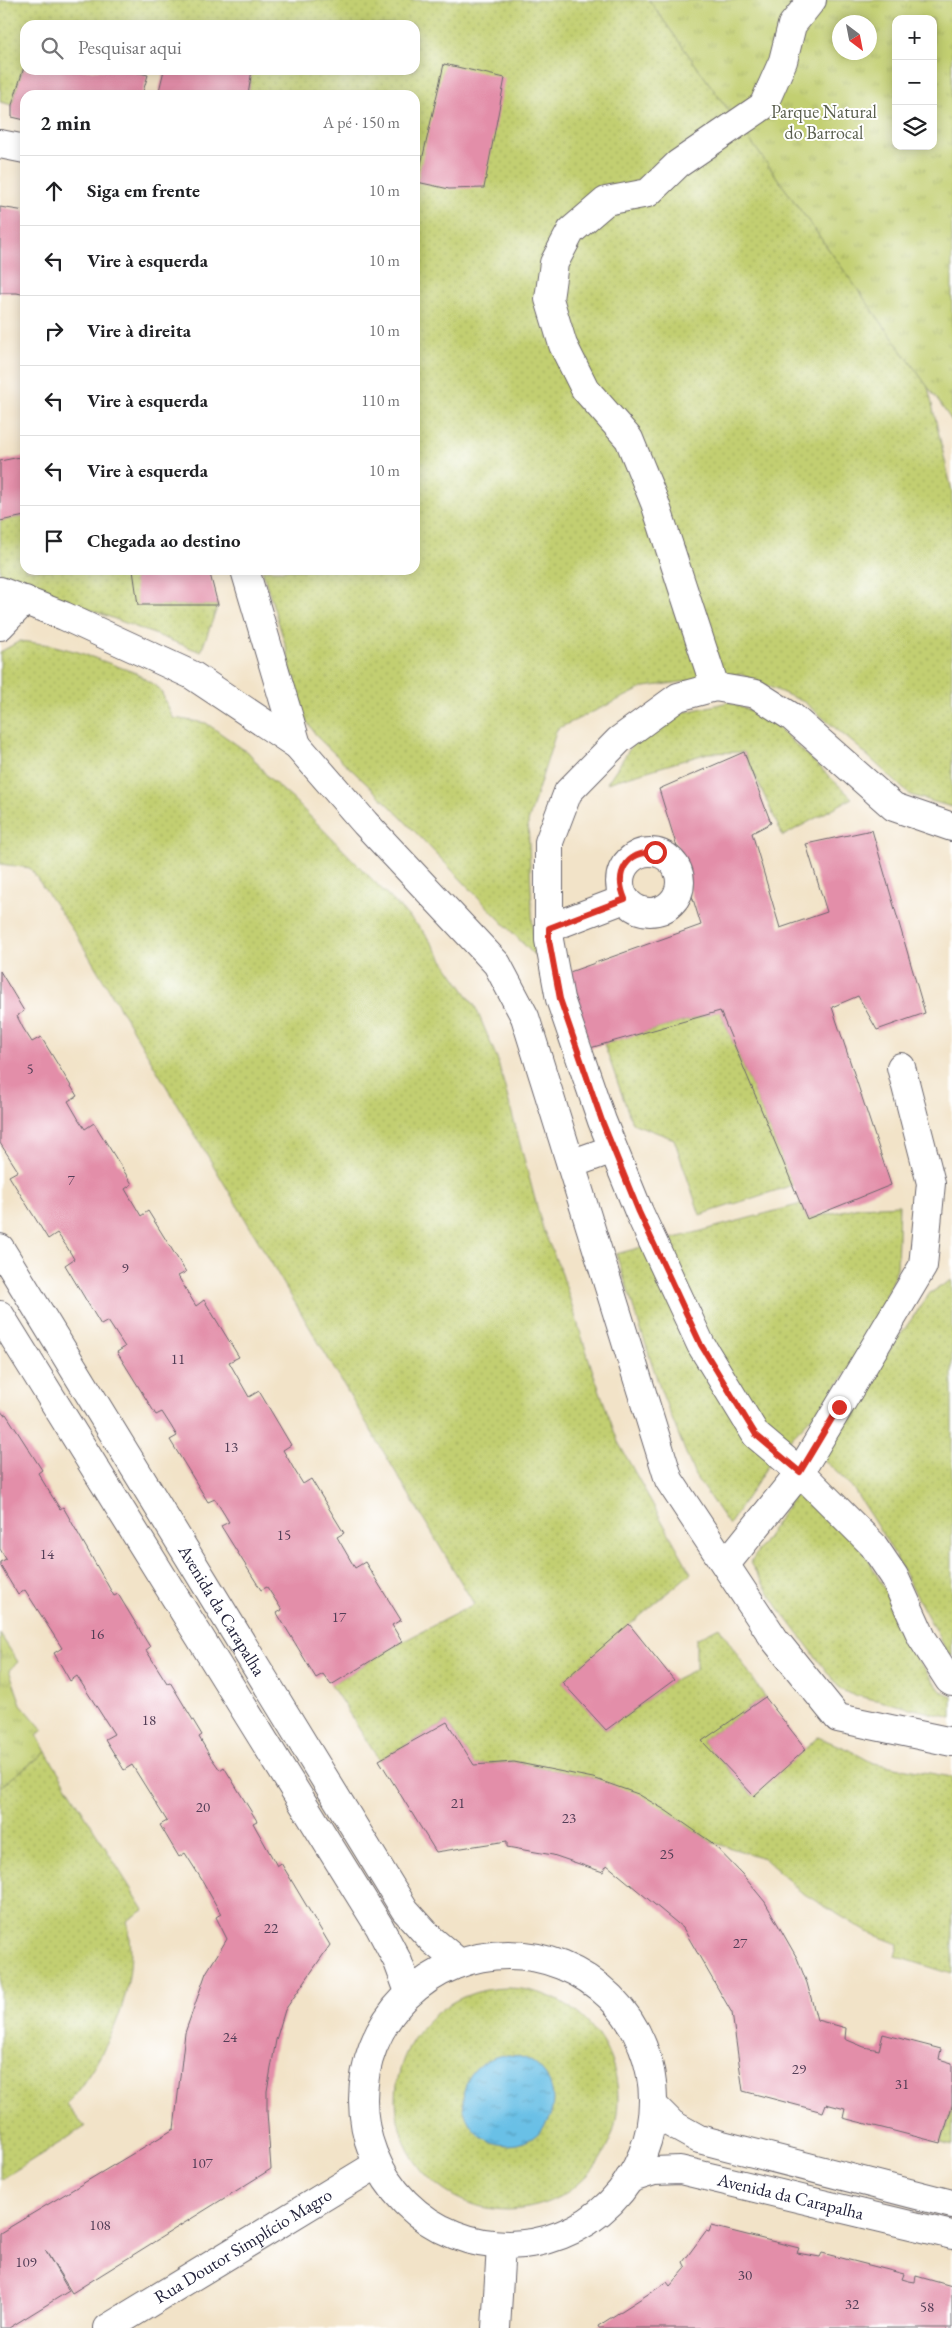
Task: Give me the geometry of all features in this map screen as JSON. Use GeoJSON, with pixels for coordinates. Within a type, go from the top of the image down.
{"type":"FeatureCollection","features":[{"type":"Feature","properties":{"kind":"main road"},"geometry":{"type":"LineString","coordinates":[[715,687],[655,503],[629,439],[585,389],[563,345],[549,299],[554,263],[571,231],[606,201],[648,193],[678,164],[763,106],[783,62],[792,26],[812,0]]}},
{"type":"Feature","properties":{"kind":"main road"},"geometry":{"type":"LineString","coordinates":[[0,144],[20,148]]}},
{"type":"Feature","properties":{"kind":"main road"},"geometry":{"type":"LineString","coordinates":[[247,575],[298,745]]}},
{"type":"Feature","properties":{"kind":"main road"},"geometry":{"type":"LineString","coordinates":[[0,626],[12,596],[64,616],[192,675],[298,745],[365,823],[496,964],[525,1017],[669,1480],[775,1640],[838,1718],[952,1742]]}},
{"type":"Feature","properties":{"kind":"main road"},"geometry":{"type":"LineString","coordinates":[[952,827],[894,808],[792,716],[756,694],[715,687],[678,697],[619,740],[568,792],[549,842],[549,940],[560,999],[614,1149],[639,1212],[701,1345],[756,1435],[800,1472],[873,1545],[894,1576],[922,1638],[952,1682]]}},
{"type":"Feature","properties":{"kind":"main road"},"geometry":{"type":"LineString","coordinates":[[549,928],[625,899]]}},
{"type":"Feature","properties":{"kind":"main road"},"geometry":{"type":"LineString","coordinates":[[726,1564],[800,1472],[923,1266],[931,1184],[901,1067]]}},
{"type":"Feature","properties":{"kind":"main road"},"geometry":{"type":"LineString","coordinates":[[571,1164],[614,1149]]}},
{"type":"Feature","properties":{"kind":"main road","name":"Avenida da Carapalha"},"geometry":{"type":"LineString","coordinates":[[0,1248],[405,1910],[432,1940],[458,1962]]}},
{"type":"Feature","properties":{"kind":"main road","name":"Avenida da Carapalha"},"geometry":{"type":"LineString","coordinates":[[0,1315],[379,1926],[398,1962],[409,1992]]}},
{"type":"Feature","properties":{"kind":"main road"},"geometry":{"type":"LineString","coordinates":[[505,1953],[552,1960],[595,1982],[628,2016],[648,2059],[654,2106],[649,2135],[639,2162],[629,2180],[616,2197],[583,2225],[543,2241],[500,2246],[463,2239],[428,2222],[398,2197],[376,2165],[363,2121],[364,2074],[380,2029],[409,1992],[432,1975],[458,1962],[505,1953]]}},
{"type":"Feature","properties":{"kind":"main road"},"geometry":{"type":"LineString","coordinates":[[654,2106],[672,2124],[699,2139],[952,2204]]}},
{"type":"Feature","properties":{"kind":"main road","name":"Rua Doutor Simplício Magro"},"geometry":{"type":"LineString","coordinates":[[108,2328],[376,2165]]}},
{"type":"Feature","properties":{"kind":"main road","name":"Avenida da Carapalha"},"geometry":{"type":"LineString","coordinates":[[629,2180],[654,2171],[680,2170],[952,2235]]}},
{"type":"Feature","properties":{"kind":"main road"},"geometry":{"type":"LineString","coordinates":[[496,2328],[500,2246]]}},
{"type":"Feature","properties":{"kind":"green space"},"geometry":{"type":"Polygon","coordinates":[[[0,0],[649,0],[928,387],[952,491],[952,807],[910,795],[858,747],[804,702],[740,674],[645,687],[557,729],[528,822],[534,955],[391,807],[318,738],[299,710],[287,650],[264,575],[420,575],[420,90],[249,90],[251,75],[420,75],[420,20],[20,20],[21,75],[12,105],[0,102],[0,0]]]}},
{"type":"Feature","properties":{"kind":"green space","name":"Parque Natural do Barrocal"},"geometry":{"type":"Polygon","coordinates":[[[649,0],[952,0],[952,421],[928,387],[649,0]]]}},
{"type":"Feature","properties":{"kind":"green space"},"geometry":{"type":"Polygon","coordinates":[[[20,517],[20,575],[134,575],[139,605],[218,605],[201,652],[0,575],[0,521],[20,517]]]}},
{"type":"Feature","properties":{"kind":"green space"},"geometry":{"type":"Polygon","coordinates":[[[20,641],[51,645],[78,652],[136,673],[160,689],[173,718],[206,723],[250,754],[267,776],[296,802],[423,931],[475,1006],[497,1058],[543,1229],[562,1274],[592,1369],[618,1442],[691,1573],[562,1682],[606,1730],[674,1680],[696,1669],[696,1639],[719,1627],[765,1697],[702,1741],[753,1796],[818,1737],[873,1763],[952,1777],[952,1974],[895,1956],[898,1944],[867,1932],[801,1892],[764,1858],[711,1842],[665,1810],[593,1778],[514,1762],[474,1765],[447,1722],[379,1760],[331,1685],[402,1642],[474,1604],[80,941],[30,868],[0,864],[0,652],[20,641]]]}},
{"type":"Feature","properties":{"kind":"green space"},"geometry":{"type":"Polygon","coordinates":[[[729,702],[768,718],[852,798],[783,836],[744,752],[708,753],[607,783],[635,741],[677,714],[729,702]]]}},
{"type":"Feature","properties":{"kind":"green space"},"geometry":{"type":"Polygon","coordinates":[[[720,1011],[793,1185],[700,1215],[674,1139],[632,1123],[604,1044],[720,1011]]]}},
{"type":"Feature","properties":{"kind":"green space"},"geometry":{"type":"Polygon","coordinates":[[[801,1204],[807,1219],[859,1207],[899,1205],[897,1268],[865,1348],[821,1407],[774,1456],[729,1525],[695,1476],[661,1391],[616,1254],[801,1204]]]}},
{"type":"Feature","properties":{"kind":"green space"},"geometry":{"type":"Polygon","coordinates":[[[952,1280],[952,1657],[947,1652],[888,1543],[852,1487],[820,1456],[891,1348],[930,1293],[952,1280]]]}},
{"type":"Feature","properties":{"kind":"green space"},"geometry":{"type":"Polygon","coordinates":[[[799,1488],[856,1537],[885,1590],[903,1641],[941,1691],[952,1696],[952,1718],[850,1694],[840,1689],[778,1607],[750,1563],[799,1488]]]}},
{"type":"Feature","properties":{"kind":"green space"},"geometry":{"type":"Polygon","coordinates":[[[0,1634],[18,1662],[9,1670],[21,1704],[43,1730],[37,1735],[46,1752],[0,1787],[0,1634]]]}},
{"type":"Feature","properties":{"kind":"green space"},"geometry":{"type":"Polygon","coordinates":[[[46,1752],[144,1910],[127,1921],[131,1945],[130,1969],[118,2019],[95,2066],[66,2105],[85,2127],[0,2180],[0,1787],[46,1752]]]}},
{"type":"Feature","properties":{"kind":"green space"},"geometry":{"type":"Polygon","coordinates":[[[496,1988],[518,1988],[550,1996],[586,2020],[610,2056],[616,2077],[618,2099],[616,2121],[610,2142],[586,2178],[550,2202],[518,2210],[496,2210],[464,2202],[436,2185],[421,2170],[404,2142],[396,2110],[396,2088],[404,2056],[421,2028],[436,2013],[464,1996],[496,1988]]]}},
{"type":"Feature","properties":{"kind":"green space"},"geometry":{"type":"Polygon","coordinates":[[[952,2106],[952,2146],[941,2143],[952,2106]]]}},
{"type":"Feature","properties":{"kind":"water"},"geometry":{"type":"Polygon","coordinates":[[[508,2055],[525,2059],[540,2068],[549,2083],[553,2100],[549,2117],[540,2132],[525,2141],[508,2145],[491,2141],[476,2132],[467,2117],[463,2100],[467,2083],[476,2068],[491,2059],[508,2055]]]}},
{"type":"Feature","properties":{"kind":"building"},"geometry":{"type":"Polygon","coordinates":[[[444,64],[505,78],[484,188],[449,189],[420,183],[420,169],[444,64]]]}},
{"type":"Feature","properties":{"kind":"building"},"geometry":{"type":"Polygon","coordinates":[[[22,75],[148,75],[144,90],[20,90],[20,119],[12,117],[12,105],[22,75]]]}},
{"type":"Feature","properties":{"kind":"building"},"geometry":{"type":"Polygon","coordinates":[[[163,75],[251,75],[249,90],[159,90],[163,75]]]}},
{"type":"Feature","properties":{"kind":"building"},"geometry":{"type":"Polygon","coordinates":[[[0,207],[20,210],[20,294],[0,293],[0,207]]]}},
{"type":"Feature","properties":{"kind":"building"},"geometry":{"type":"Polygon","coordinates":[[[20,457],[20,517],[0,521],[0,461],[20,457]]]}},
{"type":"Feature","properties":{"kind":"building"},"geometry":{"type":"Polygon","coordinates":[[[134,575],[210,575],[218,605],[138,605],[134,575]]]}},
{"type":"Feature","properties":{"kind":"building"},"geometry":{"type":"Polygon","coordinates":[[[744,752],[771,823],[752,833],[780,928],[827,912],[806,844],[872,830],[925,1013],[877,1030],[858,996],[832,1007],[891,1185],[807,1219],[720,1011],[590,1048],[567,973],[701,925],[659,789],[744,752]]]}},
{"type":"Feature","properties":{"kind":"building"},"geometry":{"type":"Polygon","coordinates":[[[0,971],[24,1011],[17,1016],[23,1028],[32,1042],[41,1037],[77,1096],[68,1101],[79,1120],[85,1129],[94,1123],[132,1184],[125,1189],[141,1216],[148,1211],[186,1272],[178,1276],[196,1306],[204,1300],[239,1357],[229,1362],[249,1397],[259,1391],[291,1445],[283,1450],[303,1484],[311,1479],[344,1533],[337,1537],[355,1568],[365,1562],[401,1620],[392,1625],[402,1642],[331,1685],[323,1674],[316,1678],[277,1613],[282,1610],[267,1587],[261,1590],[221,1526],[229,1522],[215,1499],[208,1502],[170,1440],[177,1436],[171,1426],[162,1412],[156,1415],[117,1352],[125,1347],[108,1321],[101,1325],[65,1265],[74,1259],[67,1247],[57,1233],[48,1239],[9,1176],[18,1171],[0,1143],[0,971]]]}},
{"type":"Feature","properties":{"kind":"building"},"geometry":{"type":"Polygon","coordinates":[[[0,1410],[4,1415],[6,1414],[42,1470],[38,1473],[50,1493],[60,1509],[63,1507],[114,1596],[118,1594],[150,1647],[146,1650],[167,1683],[170,1682],[202,1735],[199,1737],[210,1756],[220,1770],[224,1767],[257,1821],[253,1823],[277,1866],[281,1863],[330,1945],[285,2010],[276,2040],[267,2091],[271,2169],[72,2293],[45,2250],[69,2291],[9,2328],[0,2328],[0,2233],[174,2129],[185,2033],[206,1973],[227,1939],[216,1917],[221,1914],[202,1880],[185,1853],[179,1857],[160,1825],[167,1821],[132,1765],[124,1770],[105,1739],[114,1734],[77,1676],[70,1681],[54,1653],[62,1648],[25,1590],[18,1595],[0,1565],[0,1562],[6,1559],[0,1549],[0,1410]]]}},
{"type":"Feature","properties":{"kind":"building"},"geometry":{"type":"Polygon","coordinates":[[[629,1624],[674,1680],[606,1730],[562,1682],[629,1624]]]}},
{"type":"Feature","properties":{"kind":"building"},"geometry":{"type":"Polygon","coordinates":[[[765,1697],[806,1749],[754,1796],[702,1741],[765,1697]]]}},
{"type":"Feature","properties":{"kind":"building"},"geometry":{"type":"Polygon","coordinates":[[[447,1722],[474,1765],[514,1762],[593,1778],[638,1794],[711,1842],[742,1874],[765,1902],[797,1958],[807,1983],[817,2020],[846,2028],[845,2039],[864,2047],[879,2050],[883,2034],[941,2049],[939,2059],[952,2063],[952,2106],[941,2143],[843,2118],[845,2109],[826,2104],[823,2112],[743,2091],[732,2013],[683,1928],[607,1865],[603,1872],[553,1855],[507,1847],[507,1841],[436,1852],[379,1760],[447,1722]]]}},
{"type":"Feature","properties":{"kind":"building"},"geometry":{"type":"Polygon","coordinates":[[[711,2226],[799,2248],[797,2253],[820,2257],[822,2253],[904,2274],[902,2279],[909,2281],[915,2282],[916,2276],[952,2286],[952,2328],[599,2328],[598,2326],[667,2282],[670,2286],[686,2268],[683,2262],[706,2231],[709,2232],[711,2226]]]}},
{"type":"Feature","properties":{"kind":"route"},"geometry":{"type":"LineString","coordinates":[[655,852],[645,852],[636,855],[628,861],[622,870],[620,879],[621,889],[625,899],[549,928],[549,940],[560,999],[602,1121],[639,1212],[701,1345],[756,1435],[800,1472],[839,1407]]}}]}
